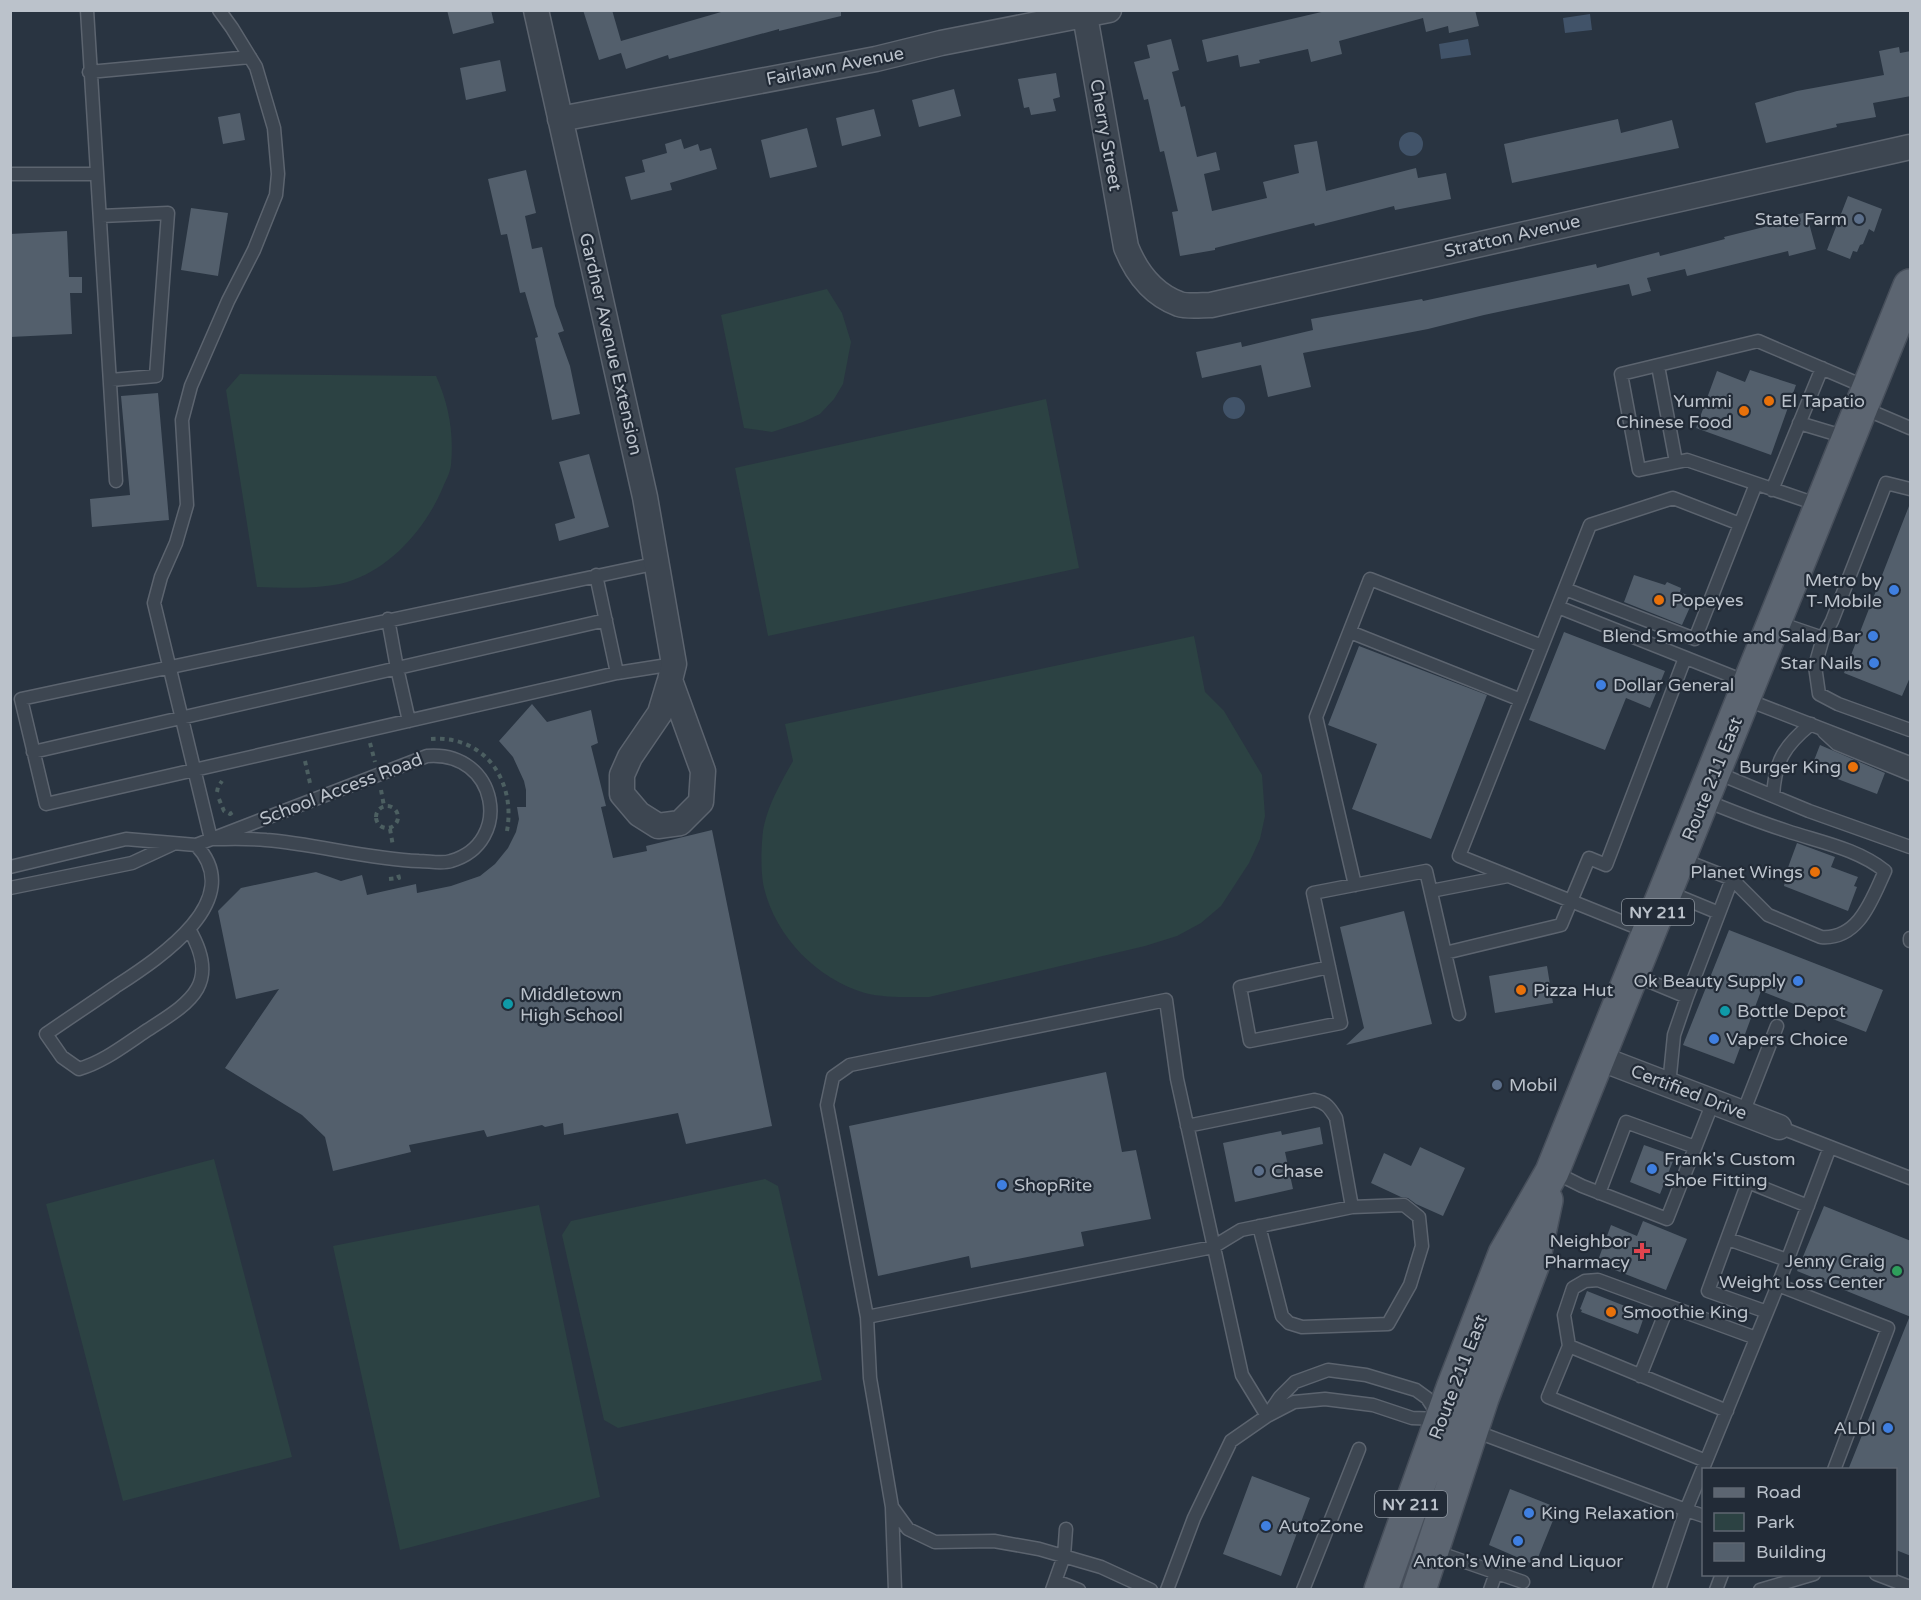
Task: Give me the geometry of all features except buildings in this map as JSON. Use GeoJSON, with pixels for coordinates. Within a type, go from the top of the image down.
{"type":"FeatureCollection","features":[{"type":"Feature","properties":{"kind":"main road","name":"Route 211 East"},"geometry":{"type":"LineString","coordinates":[[1419,1590],[1432,1550],[1457,1424],[1505,1254],[1552,1172],[1905,307]]}},
{"type":"Feature","properties":{"kind":"main road","name":"Route 211 East"},"geometry":{"type":"LineString","coordinates":[[1381,1590],[1457,1424]]}},
{"type":"Feature","properties":{"kind":"street","name":"Gardner Avenue Extension"},"geometry":{"type":"LineString","coordinates":[[536,10],[658,563],[672,672],[703,771],[701,802],[680,823],[658,826],[639,814],[622,794],[622,775],[630,757],[660,713],[672,672]]}},
{"type":"Feature","properties":{"kind":"street","name":"Fairlawn Avenue"},"geometry":{"type":"LineString","coordinates":[[560,118],[876,59],[1084,13],[1109,10]]}},
{"type":"Feature","properties":{"kind":"street","name":"Cherry Street"},"geometry":{"type":"LineString","coordinates":[[1084,13],[1126,247],[1130,258]]}},
{"type":"Feature","properties":{"kind":"street","name":"Stratton Avenue"},"geometry":{"type":"LineString","coordinates":[[1130,258],[1141,277],[1153,289],[1171,300],[1180,304],[1211,305],[1911,147]]}},
{"type":"Feature","properties":{"kind":"street","name":"Certified Drive"},"geometry":{"type":"LineString","coordinates":[[1599,1058],[1779,1127]]}},
{"type":"Feature","properties":{"kind":"lane"},"geometry":{"type":"LineString","coordinates":[[211,839],[154,603],[187,505],[182,420],[191,386],[228,301],[254,250],[276,195],[278,174],[274,128],[256,67],[219,10]]}},
{"type":"Feature","properties":{"kind":"lane"},"geometry":{"type":"LineString","coordinates":[[90,11],[89,72],[101,216],[116,481]]}},
{"type":"Feature","properties":{"kind":"lane"},"geometry":{"type":"LineString","coordinates":[[89,72],[250,57]]}},
{"type":"Feature","properties":{"kind":"lane"},"geometry":{"type":"LineString","coordinates":[[10,174],[97,174]]}},
{"type":"Feature","properties":{"kind":"lane"},"geometry":{"type":"LineString","coordinates":[[101,216],[168,213],[156,376],[111,380]]}},
{"type":"Feature","properties":{"kind":"lane"},"geometry":{"type":"LineString","coordinates":[[1822,506],[1687,460],[1639,470],[1621,374],[1758,341],[1822,368],[1911,428]]}},
{"type":"Feature","properties":{"kind":"lane"},"geometry":{"type":"LineString","coordinates":[[1658,366],[1676,462]]}},
{"type":"Feature","properties":{"kind":"lane"},"geometry":{"type":"LineString","coordinates":[[1772,490],[1822,368]]}},
{"type":"Feature","properties":{"kind":"lane"},"geometry":{"type":"LineString","coordinates":[[1799,423],[1850,438]]}},
{"type":"Feature","properties":{"kind":"lane"},"geometry":{"type":"LineString","coordinates":[[1911,489],[1886,483],[1832,621],[1823,638],[1815,666],[1818,694],[1838,704],[1911,730]]}},
{"type":"Feature","properties":{"kind":"lane"},"geometry":{"type":"LineString","coordinates":[[1565,589],[1695,639],[1756,484]]}},
{"type":"Feature","properties":{"kind":"lane"},"geometry":{"type":"LineString","coordinates":[[1650,933],[1459,856],[1590,525],[1672,498],[1740,524]]}},
{"type":"Feature","properties":{"kind":"lane"},"geometry":{"type":"LineString","coordinates":[[658,563],[21,699],[46,804],[617,673],[672,672]]}},
{"type":"Feature","properties":{"kind":"lane"},"geometry":{"type":"LineString","coordinates":[[596,575],[617,673]]}},
{"type":"Feature","properties":{"kind":"lane"},"geometry":{"type":"LineString","coordinates":[[1355,885],[1316,717],[1370,579],[1542,646]]}},
{"type":"Feature","properties":{"kind":"lane"},"geometry":{"type":"LineString","coordinates":[[1558,607],[1685,658],[1815,726],[1911,764]]}},
{"type":"Feature","properties":{"kind":"lane"},"geometry":{"type":"LineString","coordinates":[[388,620],[409,721]]}},
{"type":"Feature","properties":{"kind":"lane"},"geometry":{"type":"LineString","coordinates":[[33,752],[606,620]]}},
{"type":"Feature","properties":{"kind":"lane"},"geometry":{"type":"LineString","coordinates":[[1776,622],[1823,638]]}},
{"type":"Feature","properties":{"kind":"lane"},"geometry":{"type":"LineString","coordinates":[[1350,632],[1521,700]]}},
{"type":"Feature","properties":{"kind":"lane"},"geometry":{"type":"LineString","coordinates":[[1445,953],[1561,925],[1589,858],[1606,865],[1685,658]]}},
{"type":"Feature","properties":{"kind":"lane"},"geometry":{"type":"LineString","coordinates":[[1815,726],[1837,744],[1911,774]]}},
{"type":"Feature","properties":{"kind":"lane"},"geometry":{"type":"LineString","coordinates":[[1773,796],[1774,780],[1780,757],[1792,739],[1815,726]]}},
{"type":"Feature","properties":{"kind":"lane","name":"School Access Road"},"geometry":{"type":"LineString","coordinates":[[10,867],[126,839],[196,844],[427,756],[452,757],[473,769],[487,789],[490,800],[489,824],[478,844],[459,858],[448,862],[395,860],[265,839],[211,839]]}},
{"type":"Feature","properties":{"kind":"lane"},"geometry":{"type":"LineString","coordinates":[[1709,786],[1773,796],[1911,847]]}},
{"type":"Feature","properties":{"kind":"lane"},"geometry":{"type":"LineString","coordinates":[[1680,858],[1732,879],[1768,915],[1821,937],[1829,938],[1851,929],[1859,921],[1885,872],[1876,864],[1841,848],[1785,831],[1709,786]]}},
{"type":"Feature","properties":{"kind":"lane"},"geometry":{"type":"LineString","coordinates":[[10,888],[132,863],[177,842]]}},
{"type":"Feature","properties":{"kind":"lane"},"geometry":{"type":"LineString","coordinates":[[189,929],[198,944],[203,968],[199,986],[188,1003],[97,1064],[79,1069],[62,1057],[45,1034],[162,955],[189,929],[202,911],[209,896],[213,878],[206,855],[196,844]]}},
{"type":"Feature","properties":{"kind":"lane"},"geometry":{"type":"LineString","coordinates":[[1329,967],[1240,987],[1250,1041],[1341,1023],[1329,967],[1313,893],[1426,871],[1459,1014]]}},
{"type":"Feature","properties":{"kind":"lane"},"geometry":{"type":"LineString","coordinates":[[1431,891],[1508,876]]}},
{"type":"Feature","properties":{"kind":"lane"},"geometry":{"type":"LineString","coordinates":[[1669,1085],[1674,1035],[1732,879]]}},
{"type":"Feature","properties":{"kind":"lane"},"geometry":{"type":"LineString","coordinates":[[1666,892],[1719,913]]}},
{"type":"Feature","properties":{"kind":"lane"},"geometry":{"type":"LineString","coordinates":[[1633,975],[1687,997]]}},
{"type":"Feature","properties":{"kind":"lane"},"geometry":{"type":"LineString","coordinates":[[895,1590],[892,1507],[870,1378],[867,1317],[827,1105],[833,1077],[850,1065],[1166,1000],[1177,1079],[1242,1375],[1267,1416]]}},
{"type":"Feature","properties":{"kind":"lane"},"geometry":{"type":"LineString","coordinates":[[1743,1113],[1777,1026]]}},
{"type":"Feature","properties":{"kind":"lane"},"geometry":{"type":"LineString","coordinates":[[1187,1126],[1314,1100],[1321,1101],[1329,1107],[1336,1118],[1352,1207]]}},
{"type":"Feature","properties":{"kind":"lane"},"geometry":{"type":"LineString","coordinates":[[1552,1172],[1667,1219],[1713,1102]]}},
{"type":"Feature","properties":{"kind":"lane"},"geometry":{"type":"LineString","coordinates":[[1599,1193],[1626,1122],[1695,1147]]}},
{"type":"Feature","properties":{"kind":"lane"},"geometry":{"type":"LineString","coordinates":[[1779,1127],[1911,1178]]}},
{"type":"Feature","properties":{"kind":"lane"},"geometry":{"type":"LineString","coordinates":[[1703,1468],[1779,1284],[1830,1147]]}},
{"type":"Feature","properties":{"kind":"lane"},"geometry":{"type":"LineString","coordinates":[[1767,1312],[1708,1291],[1748,1182],[1808,1206]]}},
{"type":"Feature","properties":{"kind":"lane"},"geometry":{"type":"LineString","coordinates":[[867,1317],[1213,1247],[1241,1230],[1259,1226],[1352,1207],[1404,1205],[1419,1217],[1422,1246],[1410,1285],[1388,1324],[1302,1327],[1289,1323],[1282,1316],[1259,1226]]}},
{"type":"Feature","properties":{"kind":"lane"},"geometry":{"type":"LineString","coordinates":[[1728,1239],[1787,1260]]}},
{"type":"Feature","properties":{"kind":"lane"},"geometry":{"type":"LineString","coordinates":[[1706,1461],[1548,1397],[1569,1346],[1564,1315],[1573,1288],[1584,1281],[1598,1280],[1756,1338]]}},
{"type":"Feature","properties":{"kind":"lane"},"geometry":{"type":"LineString","coordinates":[[1779,1284],[1888,1328],[1835,1468]]}},
{"type":"Feature","properties":{"kind":"lane"},"geometry":{"type":"LineString","coordinates":[[1640,1376],[1668,1306]]}},
{"type":"Feature","properties":{"kind":"lane"},"geometry":{"type":"LineString","coordinates":[[1569,1346],[1727,1411]]}},
{"type":"Feature","properties":{"kind":"lane"},"geometry":{"type":"LineString","coordinates":[[1267,1416],[1280,1397],[1295,1382],[1328,1370],[1366,1375],[1416,1390],[1457,1424]]}},
{"type":"Feature","properties":{"kind":"lane"},"geometry":{"type":"LineString","coordinates":[[1167,1590],[1194,1518],[1232,1441],[1267,1416],[1294,1402],[1325,1399],[1373,1405],[1412,1418],[1457,1424],[1702,1515]]}},
{"type":"Feature","properties":{"kind":"lane"},"geometry":{"type":"LineString","coordinates":[[1303,1590],[1359,1449]]}},
{"type":"Feature","properties":{"kind":"lane"},"geometry":{"type":"LineString","coordinates":[[1659,1590],[1702,1471]]}},
{"type":"Feature","properties":{"kind":"lane"},"geometry":{"type":"LineString","coordinates":[[892,1507],[908,1529],[935,1542],[994,1541],[1039,1549],[1101,1567],[1151,1590]]}},
{"type":"Feature","properties":{"kind":"lane"},"geometry":{"type":"LineString","coordinates":[[1066,1529],[1064,1556],[1054,1585],[1079,1590]]}},
{"type":"Feature","properties":{"kind":"lane"},"geometry":{"type":"LineString","coordinates":[[1432,1550],[1523,1582]]}},
{"type":"Feature","properties":{"kind":"lane"},"geometry":{"type":"LineString","coordinates":[[1490,1590],[1496,1573]]}},
{"type":"Feature","properties":{"kind":"lane"},"geometry":{"type":"LineString","coordinates":[[1716,1590],[1722,1576]]}},
{"type":"Feature","properties":{"kind":"lane"},"geometry":{"type":"LineString","coordinates":[[1760,1590],[1810,1576]]}},
{"type":"Feature","properties":{"kind":"lane"},"geometry":{"type":"LineString","coordinates":[[1879,1576],[1911,1587]]}},
{"type":"Feature","properties":{"kind":"path"},"geometry":{"type":"LineString","coordinates":[[304,761],[310,783]]}},
{"type":"Feature","properties":{"kind":"path"},"geometry":{"type":"LineString","coordinates":[[384,806],[390,806],[398,814],[397,822],[390,829],[382,828],[376,821],[378,810],[384,806]]}},
{"type":"Feature","properties":{"kind":"green space"},"geometry":{"type":"Polygon","coordinates":[[[827,289],[842,313],[851,342],[843,384],[834,399],[820,414],[803,422],[772,432],[744,428],[721,315],[827,289]]]}},
{"type":"Feature","properties":{"kind":"green space"},"geometry":{"type":"Polygon","coordinates":[[[240,374],[436,376],[450,419],[452,453],[448,476],[436,502],[418,530],[382,565],[343,583],[306,588],[257,587],[226,390],[240,374]]]}},
{"type":"Feature","properties":{"kind":"green space"},"geometry":{"type":"Polygon","coordinates":[[[1046,399],[1079,568],[768,636],[735,468],[1046,399]]]}},
{"type":"Feature","properties":{"kind":"green space"},"geometry":{"type":"Polygon","coordinates":[[[1194,636],[1205,692],[1224,711],[1262,775],[1265,816],[1260,839],[1249,863],[1221,906],[1201,923],[1177,936],[1145,946],[929,997],[880,996],[847,986],[815,967],[789,939],[770,906],[762,877],[762,842],[765,821],[782,780],[793,761],[785,724],[1194,636]]]}},
{"type":"Feature","properties":{"kind":"green space"},"geometry":{"type":"Polygon","coordinates":[[[214,1159],[292,1457],[123,1501],[46,1204],[214,1159]]]}},
{"type":"Feature","properties":{"kind":"green space"},"geometry":{"type":"Polygon","coordinates":[[[765,1179],[778,1186],[822,1380],[618,1428],[604,1420],[562,1235],[571,1221],[765,1179]]]}},
{"type":"Feature","properties":{"kind":"green space"},"geometry":{"type":"Polygon","coordinates":[[[539,1205],[600,1497],[400,1550],[333,1246],[539,1205]]]}},
{"type":"Feature","properties":{"kind":"water"},"geometry":{"type":"Polygon","coordinates":[[[1590,14],[1592,30],[1565,33],[1563,18],[1590,14]]]}},
{"type":"Feature","properties":{"kind":"water"},"geometry":{"type":"Polygon","coordinates":[[[1468,39],[1471,55],[1441,59],[1439,44],[1468,39]]]}},
{"type":"Feature","properties":{"kind":"water"},"geometry":{"type":"Polygon","coordinates":[[[1411,132],[1416,133],[1422,139],[1422,149],[1416,155],[1411,156],[1406,155],[1400,149],[1399,144],[1400,139],[1406,133],[1411,132]]]}},
{"type":"Feature","properties":{"kind":"water"},"geometry":{"type":"Polygon","coordinates":[[[1234,397],[1242,400],[1245,408],[1242,416],[1234,419],[1226,416],[1223,408],[1226,400],[1234,397]]]}},
{"type":"Feature","properties":{"kind":"place","name":"State Farm"},"geometry":{"type":"Point","coordinates":[1859,219]}},
{"type":"Feature","properties":{"kind":"place","name":"El Tapatio"},"geometry":{"type":"Point","coordinates":[1769,401]}},
{"type":"Feature","properties":{"kind":"place","name":"Yummi Chinese Food"},"geometry":{"type":"Point","coordinates":[1744,411]}},
{"type":"Feature","properties":{"kind":"place","name":"Metro by T-Mobile"},"geometry":{"type":"Point","coordinates":[1894,590]}},
{"type":"Feature","properties":{"kind":"place","name":"Popeyes"},"geometry":{"type":"Point","coordinates":[1659,600]}},
{"type":"Feature","properties":{"kind":"place","name":"Blend Smoothie and Salad Bar"},"geometry":{"type":"Point","coordinates":[1873,636]}},
{"type":"Feature","properties":{"kind":"place","name":"Star Nails"},"geometry":{"type":"Point","coordinates":[1874,663]}},
{"type":"Feature","properties":{"kind":"place","name":"Dollar General"},"geometry":{"type":"Point","coordinates":[1601,685]}},
{"type":"Feature","properties":{"kind":"place","name":"Burger King"},"geometry":{"type":"Point","coordinates":[1853,767]}},
{"type":"Feature","properties":{"kind":"place","name":"Planet Wings"},"geometry":{"type":"Point","coordinates":[1815,872]}},
{"type":"Feature","properties":{"kind":"place","name":"Ok Beauty Supply"},"geometry":{"type":"Point","coordinates":[1798,981]}},
{"type":"Feature","properties":{"kind":"place","name":"Pizza Hut"},"geometry":{"type":"Point","coordinates":[1521,990]}},
{"type":"Feature","properties":{"kind":"place","name":"Middletown High School"},"geometry":{"type":"Point","coordinates":[508,1004]}},
{"type":"Feature","properties":{"kind":"place","name":"Bottle Depot"},"geometry":{"type":"Point","coordinates":[1725,1011]}},
{"type":"Feature","properties":{"kind":"place","name":"Vapers Choice"},"geometry":{"type":"Point","coordinates":[1714,1039]}},
{"type":"Feature","properties":{"kind":"place","name":"Mobil"},"geometry":{"type":"Point","coordinates":[1497,1085]}},
{"type":"Feature","properties":{"kind":"place","name":"Frank's Custom Shoe Fitting"},"geometry":{"type":"Point","coordinates":[1652,1169]}},
{"type":"Feature","properties":{"kind":"place","name":"Chase"},"geometry":{"type":"Point","coordinates":[1259,1171]}},
{"type":"Feature","properties":{"kind":"place","name":"ShopRite"},"geometry":{"type":"Point","coordinates":[1002,1185]}},
{"type":"Feature","properties":{"kind":"place","name":"Neighbor Pharmacy"},"geometry":{"type":"Point","coordinates":[1642,1251]}},
{"type":"Feature","properties":{"kind":"place","name":"Jenny Craig Weight Loss Center"},"geometry":{"type":"Point","coordinates":[1897,1271]}},
{"type":"Feature","properties":{"kind":"place","name":"Smoothie King"},"geometry":{"type":"Point","coordinates":[1611,1312]}},
{"type":"Feature","properties":{"kind":"place","name":"ALDI"},"geometry":{"type":"Point","coordinates":[1888,1428]}},
{"type":"Feature","properties":{"kind":"place","name":"King Relaxation"},"geometry":{"type":"Point","coordinates":[1529,1513]}},
{"type":"Feature","properties":{"kind":"place","name":"AutoZone"},"geometry":{"type":"Point","coordinates":[1266,1526]}},
{"type":"Feature","properties":{"kind":"place","name":"Anton's Wine and Liquor"},"geometry":{"type":"Point","coordinates":[1518,1541]}}]}
